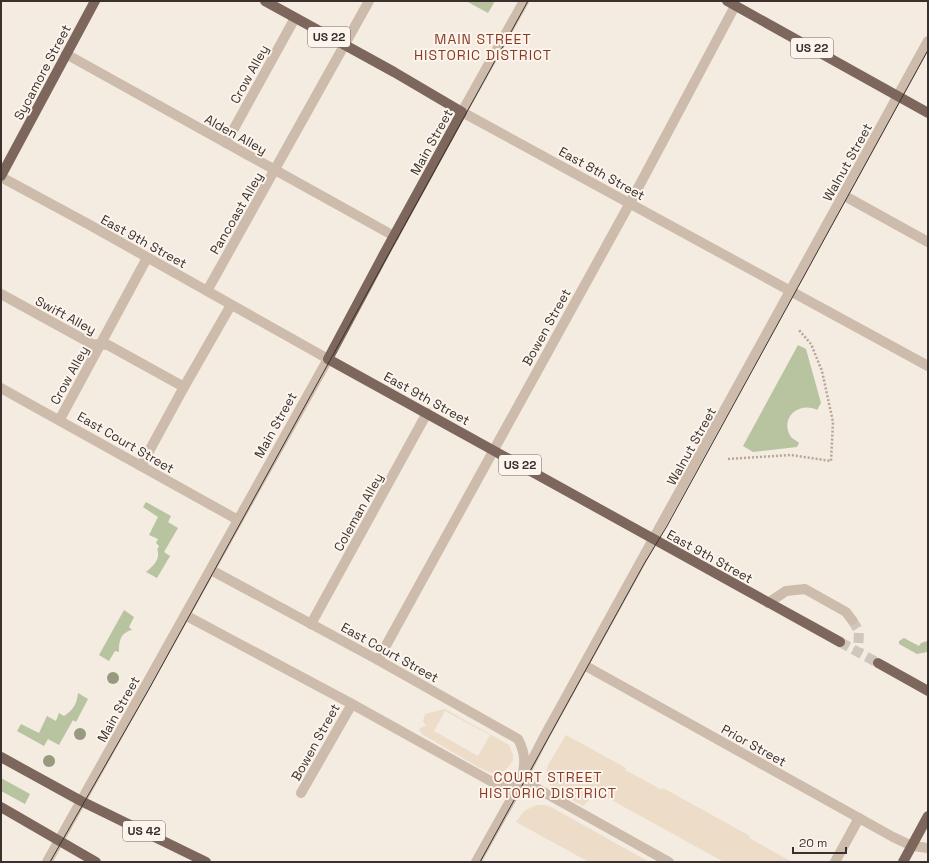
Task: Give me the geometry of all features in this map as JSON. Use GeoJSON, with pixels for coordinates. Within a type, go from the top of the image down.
{"type":"FeatureCollection","features":[{"type":"Feature","properties":{"kind":"main road","name":"Sycamore Street"},"geometry":{"type":"LineString","coordinates":[[1,177],[95,1]]}},
{"type":"Feature","properties":{"kind":"main road","name":"East 8th Street"},"geometry":{"type":"LineString","coordinates":[[265,1],[462,112]]}},
{"type":"Feature","properties":{"kind":"main road","name":"US 22"},"geometry":{"type":"LineString","coordinates":[[731,3],[928,113]]}},
{"type":"Feature","properties":{"kind":"main road","name":"Main Street"},"geometry":{"type":"LineString","coordinates":[[328,359],[462,112]]}},
{"type":"Feature","properties":{"kind":"main road","name":"East 9th Street"},"geometry":{"type":"LineString","coordinates":[[328,359],[840,642]]}},
{"type":"Feature","properties":{"kind":"main road"},"geometry":{"type":"LineString","coordinates":[[878,663],[928,691]]}},
{"type":"Feature","properties":{"kind":"main road","name":"US 42"},"geometry":{"type":"LineString","coordinates":[[1,757],[81,801],[206,862]]}},
{"type":"Feature","properties":{"kind":"main road"},"geometry":{"type":"LineString","coordinates":[[1,806],[96,862]]}},
{"type":"Feature","properties":{"kind":"main road"},"geometry":{"type":"LineString","coordinates":[[903,862],[928,816]]}},
{"type":"Feature","properties":{"kind":"street","name":"Pancoast Alley"},"geometry":{"type":"LineString","coordinates":[[207,291],[276,171],[370,1]]}},
{"type":"Feature","properties":{"kind":"street","name":"Main Street"},"geometry":{"type":"LineString","coordinates":[[462,112],[524,1]]}},
{"type":"Feature","properties":{"kind":"street","name":"Bowen Street"},"geometry":{"type":"LineString","coordinates":[[378,660],[630,203],[731,3]]}},
{"type":"Feature","properties":{"kind":"street","name":"Crow Alley"},"geometry":{"type":"LineString","coordinates":[[226,143],[296,18]]}},
{"type":"Feature","properties":{"kind":"street","name":"Walnut Street"},"geometry":{"type":"LineString","coordinates":[[476,862],[928,42]]}},
{"type":"Feature","properties":{"kind":"street","name":"Alden Alley"},"geometry":{"type":"LineString","coordinates":[[66,54],[394,236]]}},
{"type":"Feature","properties":{"kind":"street","name":"East 8th Street"},"geometry":{"type":"LineString","coordinates":[[462,112],[928,366]]}},
{"type":"Feature","properties":{"kind":"street","name":"East 9th Street"},"geometry":{"type":"LineString","coordinates":[[1,177],[328,359]]}},
{"type":"Feature","properties":{"kind":"street"},"geometry":{"type":"LineString","coordinates":[[843,195],[928,242]]}},
{"type":"Feature","properties":{"kind":"street","name":"Crow Alley"},"geometry":{"type":"LineString","coordinates":[[60,419],[147,258]]}},
{"type":"Feature","properties":{"kind":"street","name":"Swift Alley"},"geometry":{"type":"LineString","coordinates":[[1,294],[92,344],[108,345],[184,387]]}},
{"type":"Feature","properties":{"kind":"street"},"geometry":{"type":"LineString","coordinates":[[141,466],[231,305]]}},
{"type":"Feature","properties":{"kind":"street","name":"Main Street"},"geometry":{"type":"LineString","coordinates":[[48,862],[328,359]]}},
{"type":"Feature","properties":{"kind":"street","name":"East Court Street"},"geometry":{"type":"LineString","coordinates":[[1,388],[60,419],[238,520]]}},
{"type":"Feature","properties":{"kind":"street","name":"Coleman Alley"},"geometry":{"type":"LineString","coordinates":[[311,624],[427,414]]}},
{"type":"Feature","properties":{"kind":"street","name":"East Court Street"},"geometry":{"type":"LineString","coordinates":[[211,570],[378,660],[518,739],[523,748],[525,763],[522,780]]}},
{"type":"Feature","properties":{"kind":"street"},"geometry":{"type":"LineString","coordinates":[[768,603],[786,591],[805,589],[846,612],[852,620]]}},
{"type":"Feature","properties":{"kind":"street"},"geometry":{"type":"LineString","coordinates":[[185,615],[352,704],[494,783],[513,785],[522,780],[670,862]]}},
{"type":"Feature","properties":{"kind":"street","name":"Prior Street"},"geometry":{"type":"LineString","coordinates":[[584,665],[893,837],[912,846],[928,848]]}},
{"type":"Feature","properties":{"kind":"street","name":"Bowen Street"},"geometry":{"type":"LineString","coordinates":[[301,793],[352,704]]}},
{"type":"Feature","properties":{"kind":"street"},"geometry":{"type":"LineString","coordinates":[[834,862],[859,818]]}},
{"type":"Feature","properties":{"kind":"path"},"geometry":{"type":"LineString","coordinates":[[728,459],[791,455],[831,461],[833,422],[822,371],[811,344],[799,330]]}},
{"type":"Feature","properties":{"kind":"green space"},"geometry":{"type":"Polygon","coordinates":[[[466,1],[495,1],[488,13],[466,1]]]}},
{"type":"Feature","properties":{"kind":"green space"},"geometry":{"type":"Polygon","coordinates":[[[798,345],[806,349],[821,403],[817,410],[803,408],[792,413],[789,418],[787,424],[788,430],[791,437],[799,443],[797,447],[753,452],[743,446],[798,345]]]}},
{"type":"Feature","properties":{"kind":"green space"},"geometry":{"type":"Polygon","coordinates":[[[146,502],[171,516],[168,522],[178,528],[164,552],[170,556],[157,578],[146,572],[156,561],[158,556],[157,549],[159,546],[156,543],[158,539],[149,535],[158,517],[143,507],[146,502]]]}},
{"type":"Feature","properties":{"kind":"green space"},"geometry":{"type":"Polygon","coordinates":[[[124,610],[134,617],[129,627],[132,630],[123,635],[119,644],[119,652],[115,651],[109,661],[99,655],[124,610]]]}},
{"type":"Feature","properties":{"kind":"green space"},"geometry":{"type":"Polygon","coordinates":[[[904,638],[919,646],[921,643],[927,641],[927,652],[917,654],[899,644],[899,641],[904,638]]]}},
{"type":"Feature","properties":{"kind":"green space"},"geometry":{"type":"Polygon","coordinates":[[[78,693],[88,699],[76,722],[73,720],[59,745],[48,739],[44,746],[17,731],[21,724],[39,733],[47,716],[56,721],[59,713],[64,716],[70,711],[76,704],[78,693]]]}},
{"type":"Feature","properties":{"kind":"green space"},"geometry":{"type":"Polygon","coordinates":[[[1,778],[30,794],[25,804],[1,791],[1,778]]]}},
{"type":"Feature","properties":{"kind":"shaded area"},"geometry":{"type":"Polygon","coordinates":[[[445,709],[509,745],[513,755],[513,760],[504,771],[494,774],[480,768],[422,734],[419,730],[420,728],[426,726],[423,721],[425,714],[445,709]],[[445,711],[434,731],[478,756],[490,735],[445,711]]]}},
{"type":"Feature","properties":{"kind":"shaded area"},"geometry":{"type":"Polygon","coordinates":[[[566,735],[626,768],[625,770],[662,790],[663,788],[750,836],[749,838],[792,862],[724,862],[597,792],[583,806],[556,791],[548,782],[546,773],[548,765],[566,735]]]}},
{"type":"Feature","properties":{"kind":"shaded area"},"geometry":{"type":"Polygon","coordinates":[[[537,805],[551,807],[649,862],[589,862],[516,822],[524,811],[537,805]]]}},
{"type":"Feature","properties":{"kind":"tunnel"},"geometry":{"type":"LineString","coordinates":[[852,620],[859,631],[858,652]]}},
{"type":"Feature","properties":{"kind":"tunnel"},"geometry":{"type":"LineString","coordinates":[[840,642],[878,663]]}},
{"type":"Feature","properties":{"kind":"tram line"},"geometry":{"type":"LineString","coordinates":[[50,862],[149,689],[528,1]]}},
{"type":"Feature","properties":{"kind":"tram line"},"geometry":{"type":"LineString","coordinates":[[480,862],[644,564],[667,526],[928,50]]}},
{"type":"Feature","properties":{"kind":"district","name":"MAIN STREET HISTORIC DISTRICT"},"geometry":{"type":"Point","coordinates":[483,48]}},
{"type":"Feature","properties":{"kind":"district","name":"COURT STREET HISTORIC DISTRICT"},"geometry":{"type":"Point","coordinates":[548,786]}}]}
